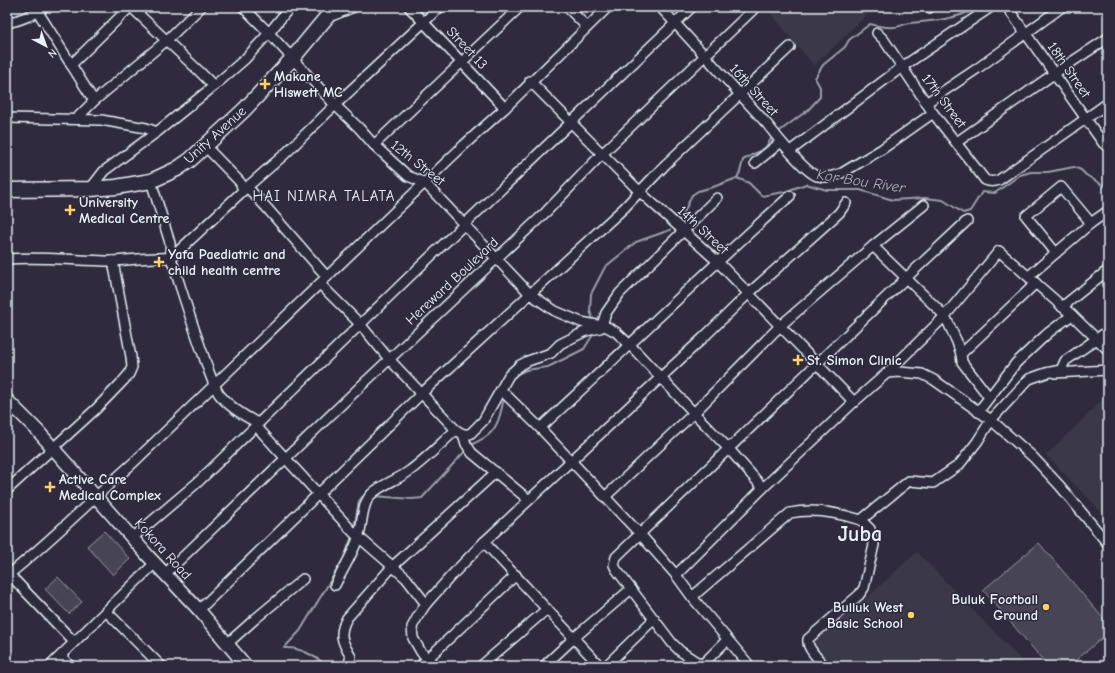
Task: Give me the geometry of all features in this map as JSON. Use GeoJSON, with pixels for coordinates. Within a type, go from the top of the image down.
{"type":"FeatureCollection","features":[{"type":"Feature","properties":{"kind":"main road","name":"Unity Avenue"},"geometry":{"type":"LineString","coordinates":[[7,190],[90,189],[116,187],[151,181],[177,168],[190,160],[244,110],[292,59],[331,12]]}},
{"type":"Feature","properties":{"kind":"street"},"geometry":{"type":"LineString","coordinates":[[71,65],[131,7],[214,86]]}},
{"type":"Feature","properties":{"kind":"street"},"geometry":{"type":"LineString","coordinates":[[76,119],[94,101],[167,40],[201,7]]}},
{"type":"Feature","properties":{"kind":"street","name":"12th Street"},"geometry":{"type":"LineString","coordinates":[[243,7],[374,145],[408,176],[425,183],[481,240],[530,294],[555,311],[581,322],[605,326],[616,332],[661,377],[764,488]]}},
{"type":"Feature","properties":{"kind":"street"},"geometry":{"type":"LineString","coordinates":[[90,189],[104,171],[157,132],[245,59],[290,7]]}},
{"type":"Feature","properties":{"kind":"street"},"geometry":{"type":"LineString","coordinates":[[331,12],[354,7]]}},
{"type":"Feature","properties":{"kind":"street","name":"Street 13"},"geometry":{"type":"LineString","coordinates":[[409,7],[504,108]]}},
{"type":"Feature","properties":{"kind":"street"},"geometry":{"type":"LineString","coordinates":[[7,259],[23,257],[113,261],[155,257],[171,258],[285,154],[440,7]]}},
{"type":"Feature","properties":{"kind":"street"},"geometry":{"type":"LineString","coordinates":[[374,145],[520,7]]}},
{"type":"Feature","properties":{"kind":"street"},"geometry":{"type":"LineString","coordinates":[[567,7],[587,27]]}},
{"type":"Feature","properties":{"kind":"street"},"geometry":{"type":"LineString","coordinates":[[74,642],[8,574],[23,564],[95,496],[133,463],[608,7]]}},
{"type":"Feature","properties":{"kind":"street","name":"16th Street"},"geometry":{"type":"LineString","coordinates":[[660,7],[806,169],[817,176],[836,176],[882,149],[933,113]]}},
{"type":"Feature","properties":{"kind":"street"},"geometry":{"type":"LineString","coordinates":[[132,538],[183,495],[692,7]]}},
{"type":"Feature","properties":{"kind":"street","name":"Hereward Boulevard"},"geometry":{"type":"LineString","coordinates":[[165,574],[546,212],[602,154],[756,7]]}},
{"type":"Feature","properties":{"kind":"street"},"geometry":{"type":"LineString","coordinates":[[790,151],[902,67],[991,7]]}},
{"type":"Feature","properties":{"kind":"street","name":"18th Street"},"geometry":{"type":"LineString","coordinates":[[1007,7],[1103,143],[1108,147]]}},
{"type":"Feature","properties":{"kind":"street"},"geometry":{"type":"LineString","coordinates":[[926,103],[978,68],[1062,7]]}},
{"type":"Feature","properties":{"kind":"street"},"geometry":{"type":"LineString","coordinates":[[7,23],[24,18],[41,9],[71,65],[94,101]]}},
{"type":"Feature","properties":{"kind":"street","name":"17th Street"},"geometry":{"type":"LineString","coordinates":[[877,33],[884,40],[933,113],[985,180],[992,182],[999,180],[1086,119]]}},
{"type":"Feature","properties":{"kind":"street"},"geometry":{"type":"LineString","coordinates":[[957,142],[1055,73],[1108,38]]}},
{"type":"Feature","properties":{"kind":"street"},"geometry":{"type":"LineString","coordinates":[[199,610],[422,393],[624,208],[666,164],[790,47]]}},
{"type":"Feature","properties":{"kind":"street","name":"14th Street"},"geometry":{"type":"LineString","coordinates":[[530,82],[640,192],[717,261],[854,402]]}},
{"type":"Feature","properties":{"kind":"street"},"geometry":{"type":"LineString","coordinates":[[1086,119],[1108,103]]}},
{"type":"Feature","properties":{"kind":"street"},"geometry":{"type":"LineString","coordinates":[[7,118],[101,120],[146,128],[157,132]]}},
{"type":"Feature","properties":{"kind":"street"},"geometry":{"type":"LineString","coordinates":[[755,163],[781,142]]}},
{"type":"Feature","properties":{"kind":"street"},"geometry":{"type":"LineString","coordinates":[[206,146],[245,189],[266,206],[327,277]]}},
{"type":"Feature","properties":{"kind":"street"},"geometry":{"type":"LineString","coordinates":[[151,181],[170,243],[171,258],[200,346],[214,385],[220,395],[243,416],[257,424],[286,458],[359,537],[406,578],[426,604]]}},
{"type":"Feature","properties":{"kind":"street"},"geometry":{"type":"LineString","coordinates":[[1056,253],[1026,216],[1060,187],[1091,223]]}},
{"type":"Feature","properties":{"kind":"street"},"geometry":{"type":"LineString","coordinates":[[540,428],[630,345],[717,261],[790,196]]}},
{"type":"Feature","properties":{"kind":"street"},"geometry":{"type":"LineString","coordinates":[[335,584],[354,550],[359,537],[365,506],[369,496],[374,491],[399,479],[459,432],[470,434],[477,428],[492,406],[509,375],[520,365],[551,353],[560,344],[586,331],[605,326],[606,313],[620,293],[717,198]]}},
{"type":"Feature","properties":{"kind":"street"},"geometry":{"type":"LineString","coordinates":[[436,666],[421,652],[413,638],[412,627],[426,604],[484,542],[572,461],[748,294],[839,213],[846,203]]}},
{"type":"Feature","properties":{"kind":"street"},"geometry":{"type":"LineString","coordinates":[[606,496],[694,413],[780,326],[873,246],[924,205]]}},
{"type":"Feature","properties":{"kind":"street"},"geometry":{"type":"LineString","coordinates":[[1029,276],[1091,223],[1108,211]]}},
{"type":"Feature","properties":{"kind":"street"},"geometry":{"type":"LineString","coordinates":[[727,640],[702,666],[676,648],[616,569],[614,562],[619,553],[967,221]]}},
{"type":"Feature","properties":{"kind":"street"},"geometry":{"type":"LineString","coordinates":[[873,246],[945,316],[958,342],[962,354],[962,362],[989,397]]}},
{"type":"Feature","properties":{"kind":"street"},"geometry":{"type":"LineString","coordinates":[[676,575],[764,488],[854,402],[887,373],[945,316],[999,251],[1072,315],[1108,350]]}},
{"type":"Feature","properties":{"kind":"street"},"geometry":{"type":"LineString","coordinates":[[7,490],[107,398],[130,374],[132,367],[113,261]]}},
{"type":"Feature","properties":{"kind":"street"},"geometry":{"type":"LineString","coordinates":[[1062,307],[1108,270]]}},
{"type":"Feature","properties":{"kind":"street"},"geometry":{"type":"LineString","coordinates":[[962,354],[1036,283]]}},
{"type":"Feature","properties":{"kind":"street"},"geometry":{"type":"LineString","coordinates":[[320,284],[360,324],[390,359],[459,432],[468,448],[529,500]]}},
{"type":"Feature","properties":{"kind":"street"},"geometry":{"type":"LineString","coordinates":[[978,412],[1016,363],[1048,333],[1072,315]]}},
{"type":"Feature","properties":{"kind":"street"},"geometry":{"type":"LineString","coordinates":[[861,520],[909,481],[933,483],[958,464],[977,442],[990,420],[1029,379],[1061,370],[1065,361],[1108,331]]}},
{"type":"Feature","properties":{"kind":"street"},"geometry":{"type":"LineString","coordinates":[[1046,373],[1108,370]]}},
{"type":"Feature","properties":{"kind":"street"},"geometry":{"type":"LineString","coordinates":[[887,373],[899,372],[922,374],[934,380],[990,420],[1033,457],[1082,511],[1108,544]]}},
{"type":"Feature","properties":{"kind":"street"},"geometry":{"type":"LineString","coordinates":[[501,390],[606,496],[676,575],[692,597],[750,666]]}},
{"type":"Feature","properties":{"kind":"street","name":"Kokora Road"},"geometry":{"type":"LineString","coordinates":[[9,406],[53,448],[132,538],[199,610],[246,666]]}},
{"type":"Feature","properties":{"kind":"street"},"geometry":{"type":"LineString","coordinates":[[348,666],[351,658],[342,637],[342,627],[347,618],[392,567],[496,472]]}},
{"type":"Feature","properties":{"kind":"street"},"geometry":{"type":"LineString","coordinates":[[692,597],[790,513],[804,510],[846,515],[861,520],[870,529],[874,545],[864,588],[859,595],[808,639],[807,642],[809,647],[824,666]]}},
{"type":"Feature","properties":{"kind":"street"},"geometry":{"type":"LineString","coordinates":[[484,542],[600,666]]}},
{"type":"Feature","properties":{"kind":"street"},"geometry":{"type":"LineString","coordinates":[[50,666],[155,563]]}},
{"type":"Feature","properties":{"kind":"street"},"geometry":{"type":"LineString","coordinates":[[420,666],[516,575]]}},
{"type":"Feature","properties":{"kind":"street"},"geometry":{"type":"LineString","coordinates":[[227,644],[303,579]]}},
{"type":"Feature","properties":{"kind":"street"},"geometry":{"type":"LineString","coordinates":[[544,666],[631,589]]}},
{"type":"Feature","properties":{"kind":"street"},"geometry":{"type":"LineString","coordinates":[[481,666],[547,609]]}},
{"type":"Feature","properties":{"kind":"street"},"geometry":{"type":"LineString","coordinates":[[106,611],[161,666]]}},
{"type":"Feature","properties":{"kind":"street"},"geometry":{"type":"LineString","coordinates":[[606,666],[654,619]]}},
{"type":"Feature","properties":{"kind":"street"},"geometry":{"type":"LineString","coordinates":[[61,656],[70,666]]}},
{"type":"Feature","properties":{"kind":"shaded area"},"geometry":{"type":"Polygon","coordinates":[[[771,7],[875,7],[814,66],[768,10],[771,7]]]}},
{"type":"Feature","properties":{"kind":"shaded area"},"geometry":{"type":"Polygon","coordinates":[[[1108,394],[1108,519],[1046,455],[1108,394]]]}},
{"type":"Feature","properties":{"kind":"shaded area"},"geometry":{"type":"Polygon","coordinates":[[[104,531],[130,559],[113,575],[87,546],[104,531]]]}},
{"type":"Feature","properties":{"kind":"shaded area","name":"Buluk Football Ground"},"geometry":{"type":"Polygon","coordinates":[[[1039,543],[1108,624],[1108,633],[1069,666],[1048,666],[983,590],[1039,543]]]}},
{"type":"Feature","properties":{"kind":"shaded area","name":"Bulluk West Basic School"},"geometry":{"type":"Polygon","coordinates":[[[917,552],[1027,666],[833,666],[811,643],[865,599],[917,552]]]}},
{"type":"Feature","properties":{"kind":"shaded area"},"geometry":{"type":"Polygon","coordinates":[[[58,577],[82,602],[69,614],[45,589],[58,577]]]}},
{"type":"Feature","properties":{"kind":"waterway"},"geometry":{"type":"LineString","coordinates":[[777,133],[808,110],[820,97],[820,87],[815,78],[823,65],[845,47],[849,40],[870,24],[885,27],[896,27],[909,23],[951,18],[975,9]]}},
{"type":"Feature","properties":{"kind":"waterway"},"geometry":{"type":"LineString","coordinates":[[737,178],[743,160],[765,148],[773,136]]}},
{"type":"Feature","properties":{"kind":"waterway","name":"Kor Bou River"},"geometry":{"type":"LineString","coordinates":[[682,217],[692,195],[698,191],[737,178],[749,183],[762,196],[784,192],[806,184],[827,190],[860,190],[893,200],[925,198],[943,200],[963,213],[970,211],[982,192],[995,193],[1020,175],[1031,172],[1048,172],[1074,167],[1108,187]]}},
{"type":"Feature","properties":{"kind":"waterway"},"geometry":{"type":"LineString","coordinates":[[594,322],[590,311],[591,294],[605,267],[636,242],[670,230]]}},
{"type":"Feature","properties":{"kind":"waterway"},"geometry":{"type":"LineString","coordinates":[[515,375],[526,370],[548,367],[584,349],[594,333]]}},
{"type":"Feature","properties":{"kind":"waterway"},"geometry":{"type":"LineString","coordinates":[[471,446],[487,436],[494,428],[499,418],[504,398]]}},
{"type":"Feature","properties":{"kind":"waterway"},"geometry":{"type":"LineString","coordinates":[[374,496],[412,499],[422,498],[466,450]]}},
{"type":"Feature","properties":{"kind":"waterway"},"geometry":{"type":"LineString","coordinates":[[354,528],[359,501],[363,496],[365,496]]}},
{"type":"Feature","properties":{"kind":"waterway"},"geometry":{"type":"LineString","coordinates":[[284,648],[300,631],[344,558],[352,536]]}},
{"type":"Feature","properties":{"kind":"waterway"},"geometry":{"type":"LineString","coordinates":[[285,648],[302,651],[328,666]]}},
{"type":"Feature","properties":{"kind":"place","name":"Makane Hiswett MC"},"geometry":{"type":"Point","coordinates":[265,84]}},
{"type":"Feature","properties":{"kind":"place","name":"University Medical Centre"},"geometry":{"type":"Point","coordinates":[70,210]}},
{"type":"Feature","properties":{"kind":"place","name":"Yafa Paediatric and child health centre"},"geometry":{"type":"Point","coordinates":[159,262]}},
{"type":"Feature","properties":{"kind":"place","name":"St. Simon Clinic"},"geometry":{"type":"Point","coordinates":[798,360]}},
{"type":"Feature","properties":{"kind":"place","name":"Active Care Medical Complex"},"geometry":{"type":"Point","coordinates":[50,487]}},
{"type":"Feature","properties":{"kind":"place","name":"Buluk Football Ground"},"geometry":{"type":"Point","coordinates":[1046,607]}},
{"type":"Feature","properties":{"kind":"place","name":"Bulluk West Basic School"},"geometry":{"type":"Point","coordinates":[911,615]}},
{"type":"Feature","properties":{"kind":"district","name":"HAI NIMRA TALATA"},"geometry":{"type":"Point","coordinates":[324,196]}},
{"type":"Feature","properties":{"kind":"district","name":"Juba"},"geometry":{"type":"Point","coordinates":[860,534]}}]}
